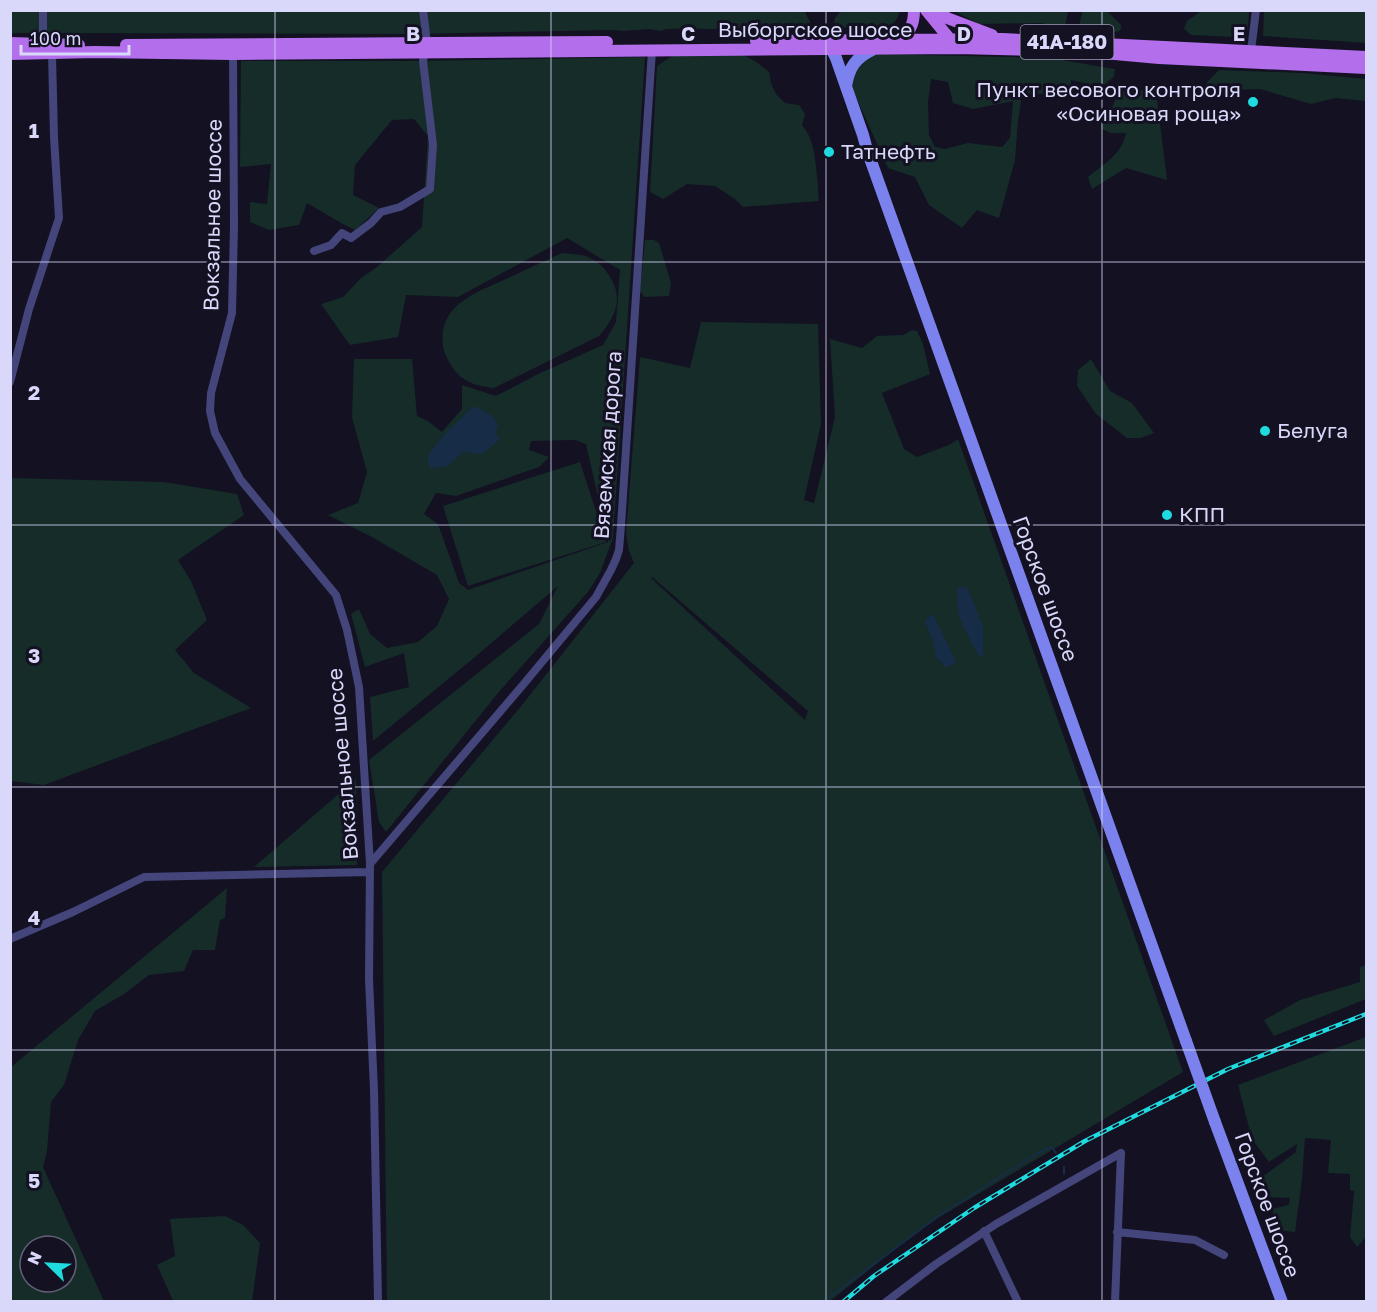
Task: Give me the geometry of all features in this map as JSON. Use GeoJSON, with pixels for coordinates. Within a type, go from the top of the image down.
{"type":"FeatureCollection","features":[{"type":"Feature","properties":{"kind":"main road"},"geometry":{"type":"LineString","coordinates":[[896,40],[910,28],[914,10]]}},
{"type":"Feature","properties":{"kind":"main road"},"geometry":{"type":"LineString","coordinates":[[926,10],[954,42]]}},
{"type":"Feature","properties":{"kind":"main road"},"geometry":{"type":"LineString","coordinates":[[932,10],[954,42]]}},
{"type":"Feature","properties":{"kind":"main road"},"geometry":{"type":"LineString","coordinates":[[937,10],[947,18],[1002,39]]}},
{"type":"Feature","properties":{"kind":"main road","name":"Выборгское шоссе"},"geometry":{"type":"LineString","coordinates":[[10,43],[426,47],[827,47],[872,50],[1002,39],[1366,57]]}},
{"type":"Feature","properties":{"kind":"main road","name":"Выборгское шоссе"},"geometry":{"type":"LineString","coordinates":[[10,54],[95,52],[233,54],[426,47],[764,49],[827,47],[896,40],[954,42],[1160,58],[1366,68]]}},
{"type":"Feature","properties":{"kind":"main road","name":"Горское шоссе"},"geometry":{"type":"LineString","coordinates":[[827,47],[846,87],[1215,1122],[1282,1302]]}},
{"type":"Feature","properties":{"kind":"main road","name":"Горское шоссе"},"geometry":{"type":"LineString","coordinates":[[827,47],[859,138],[867,150]]}},
{"type":"Feature","properties":{"kind":"main road"},"geometry":{"type":"LineString","coordinates":[[846,87],[848,74],[855,62],[872,50]]}},
{"type":"Feature","properties":{"kind":"street"},"geometry":{"type":"LineString","coordinates":[[43,10],[43,44]]}},
{"type":"Feature","properties":{"kind":"street"},"geometry":{"type":"LineString","coordinates":[[314,251],[332,245],[342,233],[351,238],[381,212],[400,207],[430,189],[433,145],[423,61],[426,47],[423,10]]}},
{"type":"Feature","properties":{"kind":"street"},"geometry":{"type":"LineString","coordinates":[[1251,51],[1256,10]]}},
{"type":"Feature","properties":{"kind":"street","name":"Вяземская дорога"},"geometry":{"type":"LineString","coordinates":[[370,868],[596,597],[616,559],[621,526],[652,50]]}},
{"type":"Feature","properties":{"kind":"street"},"geometry":{"type":"LineString","coordinates":[[10,382],[29,309],[59,219],[52,54]]}},
{"type":"Feature","properties":{"kind":"street","name":"Вокзальное шоссе"},"geometry":{"type":"LineString","coordinates":[[233,54],[232,313],[211,393],[210,411],[215,433],[240,479],[336,595],[347,630],[360,687],[370,868],[369,979],[374,1090],[378,1302]]}},
{"type":"Feature","properties":{"kind":"street"},"geometry":{"type":"LineString","coordinates":[[10,939],[73,912],[144,877],[370,868]]}},
{"type":"Feature","properties":{"kind":"street"},"geometry":{"type":"LineString","coordinates":[[886,1302],[984,1231],[1121,1154],[1115,1302]]}},
{"type":"Feature","properties":{"kind":"street"},"geometry":{"type":"LineString","coordinates":[[984,1231],[1018,1302]]}},
{"type":"Feature","properties":{"kind":"street"},"geometry":{"type":"LineString","coordinates":[[1117,1232],[1195,1240],[1224,1255]]}},
{"type":"Feature","properties":{"kind":"green space"},"geometry":{"type":"Polygon","coordinates":[[[11,10],[806,10],[812,26],[791,26],[786,31],[666,29],[661,31],[649,29],[413,34],[11,33],[11,10]]]}},
{"type":"Feature","properties":{"kind":"green space"},"geometry":{"type":"Polygon","coordinates":[[[1083,10],[1107,11],[1121,25],[1120,31],[1082,29],[1079,25],[1083,10]]]}},
{"type":"Feature","properties":{"kind":"green space"},"geometry":{"type":"Polygon","coordinates":[[[1203,10],[1249,11],[1248,28],[1243,35],[1235,37],[1191,35],[1184,29],[1187,21],[1203,10]]]}},
{"type":"Feature","properties":{"kind":"green space"},"geometry":{"type":"Polygon","coordinates":[[[841,11],[900,11],[894,22],[883,30],[837,27],[834,23],[835,18],[841,11]]]}},
{"type":"Feature","properties":{"kind":"green space"},"geometry":{"type":"Polygon","coordinates":[[[954,11],[1068,11],[1065,27],[1055,27],[1041,23],[979,24],[954,11]]]}},
{"type":"Feature","properties":{"kind":"green space"},"geometry":{"type":"Polygon","coordinates":[[[1264,11],[1366,11],[1366,43],[1263,36],[1264,11]]]}},
{"type":"Feature","properties":{"kind":"green space"},"geometry":{"type":"Polygon","coordinates":[[[740,53],[769,72],[776,94],[785,103],[799,105],[805,114],[802,126],[811,140],[819,201],[743,207],[715,186],[687,184],[663,199],[650,192],[657,66],[672,56],[740,53]]]}},
{"type":"Feature","properties":{"kind":"green space"},"geometry":{"type":"Polygon","coordinates":[[[877,54],[1050,58],[1115,69],[1114,77],[1101,87],[1071,80],[1071,92],[1022,95],[1015,160],[999,218],[977,210],[962,228],[929,205],[915,177],[888,168],[851,86],[857,63],[877,54]],[[931,79],[928,102],[929,135],[935,147],[945,149],[968,143],[1002,147],[1010,138],[1013,101],[973,109],[953,103],[948,82],[931,79]]]}},
{"type":"Feature","properties":{"kind":"green space"},"geometry":{"type":"Polygon","coordinates":[[[645,57],[613,538],[600,573],[588,592],[498,693],[386,832],[379,822],[369,760],[539,624],[558,586],[373,741],[370,697],[409,687],[404,653],[365,667],[351,614],[359,609],[370,634],[387,648],[418,642],[437,626],[449,599],[437,575],[372,537],[328,515],[358,503],[367,472],[352,417],[354,359],[412,359],[417,416],[442,432],[462,409],[462,385],[496,396],[603,345],[616,322],[620,270],[567,238],[458,297],[406,295],[398,337],[350,345],[321,304],[343,297],[361,278],[377,267],[422,227],[428,136],[414,119],[392,120],[355,165],[353,195],[379,208],[355,230],[307,203],[299,225],[269,230],[250,222],[250,202],[267,204],[271,164],[240,167],[241,61],[645,57]],[[575,440],[531,441],[529,450],[549,457],[539,467],[456,496],[436,493],[424,514],[438,524],[459,583],[468,590],[608,542],[586,444],[575,440]]]}},
{"type":"Feature","properties":{"kind":"green space"},"geometry":{"type":"Polygon","coordinates":[[[1219,70],[1303,73],[1366,79],[1366,101],[1335,98],[1311,104],[1260,89],[1227,90],[1218,100],[1209,95],[1207,82],[1219,70]]]}},
{"type":"Feature","properties":{"kind":"green space"},"geometry":{"type":"Polygon","coordinates":[[[1119,87],[1156,92],[1167,180],[1126,168],[1092,189],[1088,177],[1116,153],[1126,133],[1111,133],[1101,129],[1102,109],[1113,106],[1119,87]]]}},
{"type":"Feature","properties":{"kind":"green space"},"geometry":{"type":"Polygon","coordinates":[[[645,240],[654,240],[659,243],[671,283],[669,296],[644,297],[640,291],[645,240]]]}},
{"type":"Feature","properties":{"kind":"green space"},"geometry":{"type":"Polygon","coordinates":[[[562,253],[590,258],[601,265],[610,277],[617,300],[616,308],[605,329],[599,336],[494,388],[471,383],[460,376],[447,358],[443,345],[443,331],[452,311],[468,297],[562,253]]]}},
{"type":"Feature","properties":{"kind":"green space"},"geometry":{"type":"Polygon","coordinates":[[[701,322],[818,324],[821,424],[804,500],[814,503],[835,417],[830,339],[862,348],[877,336],[903,335],[912,330],[917,331],[923,344],[930,374],[882,393],[904,449],[917,457],[949,445],[958,439],[1183,1072],[923,1227],[830,1301],[387,1301],[382,872],[522,705],[634,563],[626,533],[640,357],[690,368],[701,322]],[[652,577],[651,578],[805,720],[808,711],[652,577]]]}},
{"type":"Feature","properties":{"kind":"green space"},"geometry":{"type":"Polygon","coordinates":[[[1091,359],[1110,391],[1132,403],[1154,433],[1141,438],[1127,438],[1096,414],[1077,386],[1078,370],[1091,359]]]}},
{"type":"Feature","properties":{"kind":"green space"},"geometry":{"type":"Polygon","coordinates":[[[580,462],[606,542],[468,586],[443,506],[580,462]]]}},
{"type":"Feature","properties":{"kind":"green space"},"geometry":{"type":"Polygon","coordinates":[[[11,478],[164,482],[237,494],[244,515],[178,560],[191,581],[207,620],[175,650],[194,673],[251,708],[44,785],[11,781],[11,478]]]}},
{"type":"Feature","properties":{"kind":"green space"},"geometry":{"type":"Polygon","coordinates":[[[356,779],[357,865],[254,867],[356,779]]]}},
{"type":"Feature","properties":{"kind":"green space"},"geometry":{"type":"Polygon","coordinates":[[[227,888],[225,918],[220,920],[215,950],[193,950],[184,971],[149,975],[124,994],[95,1011],[78,1040],[64,1085],[51,1102],[47,1151],[43,1167],[74,1234],[18,1234],[18,1294],[78,1294],[78,1244],[104,1301],[11,1301],[11,1067],[227,888]]]}},
{"type":"Feature","properties":{"kind":"green space"},"geometry":{"type":"Polygon","coordinates":[[[1366,965],[1366,999],[1274,1036],[1264,1020],[1300,1000],[1360,982],[1360,967],[1366,965]]]}},
{"type":"Feature","properties":{"kind":"green space"},"geometry":{"type":"Polygon","coordinates":[[[1366,1037],[1366,1237],[1357,1247],[1350,1237],[1354,1191],[1350,1190],[1350,1174],[1328,1173],[1331,1140],[1305,1138],[1295,1232],[1277,1230],[1272,1209],[1289,1205],[1290,1198],[1265,1197],[1261,1178],[1296,1152],[1297,1144],[1269,1162],[1252,1139],[1238,1085],[1366,1037]]]}},
{"type":"Feature","properties":{"kind":"green space"},"geometry":{"type":"Polygon","coordinates":[[[225,1216],[243,1225],[260,1243],[252,1301],[173,1301],[157,1265],[175,1256],[170,1219],[225,1216]]]}},
{"type":"Feature","properties":{"kind":"water"},"geometry":{"type":"Polygon","coordinates":[[[474,406],[493,416],[498,424],[496,432],[499,440],[482,454],[463,452],[447,466],[431,468],[428,464],[428,455],[443,436],[474,406]]]}},
{"type":"Feature","properties":{"kind":"water"},"geometry":{"type":"Polygon","coordinates":[[[958,587],[966,587],[983,627],[983,656],[978,657],[959,614],[958,587]]]}},
{"type":"Feature","properties":{"kind":"water"},"geometry":{"type":"Polygon","coordinates":[[[933,614],[956,662],[945,668],[936,657],[926,624],[926,619],[933,614]]]}},
{"type":"Feature","properties":{"kind":"waterway"},"geometry":{"type":"LineString","coordinates":[[823,1302],[940,1215],[1038,1153],[1052,1147],[1056,1153]]}},
{"type":"Feature","properties":{"kind":"waterway"},"geometry":{"type":"LineString","coordinates":[[1064,1167],[1064,1174]]}},
{"type":"Feature","properties":{"kind":"railway"},"geometry":{"type":"LineString","coordinates":[[843,1302],[874,1276],[974,1208],[1085,1141],[1228,1069],[1366,1014]]}},
{"type":"Feature","properties":{"kind":"place","name":"Пункт весового контроля «Осиновая роща»"},"geometry":{"type":"Point","coordinates":[1253,102]}},
{"type":"Feature","properties":{"kind":"place","name":"Татнефть"},"geometry":{"type":"Point","coordinates":[829,152]}},
{"type":"Feature","properties":{"kind":"place","name":"Белуга"},"geometry":{"type":"Point","coordinates":[1265,431]}},
{"type":"Feature","properties":{"kind":"place","name":"КПП"},"geometry":{"type":"Point","coordinates":[1167,515]}}]}
